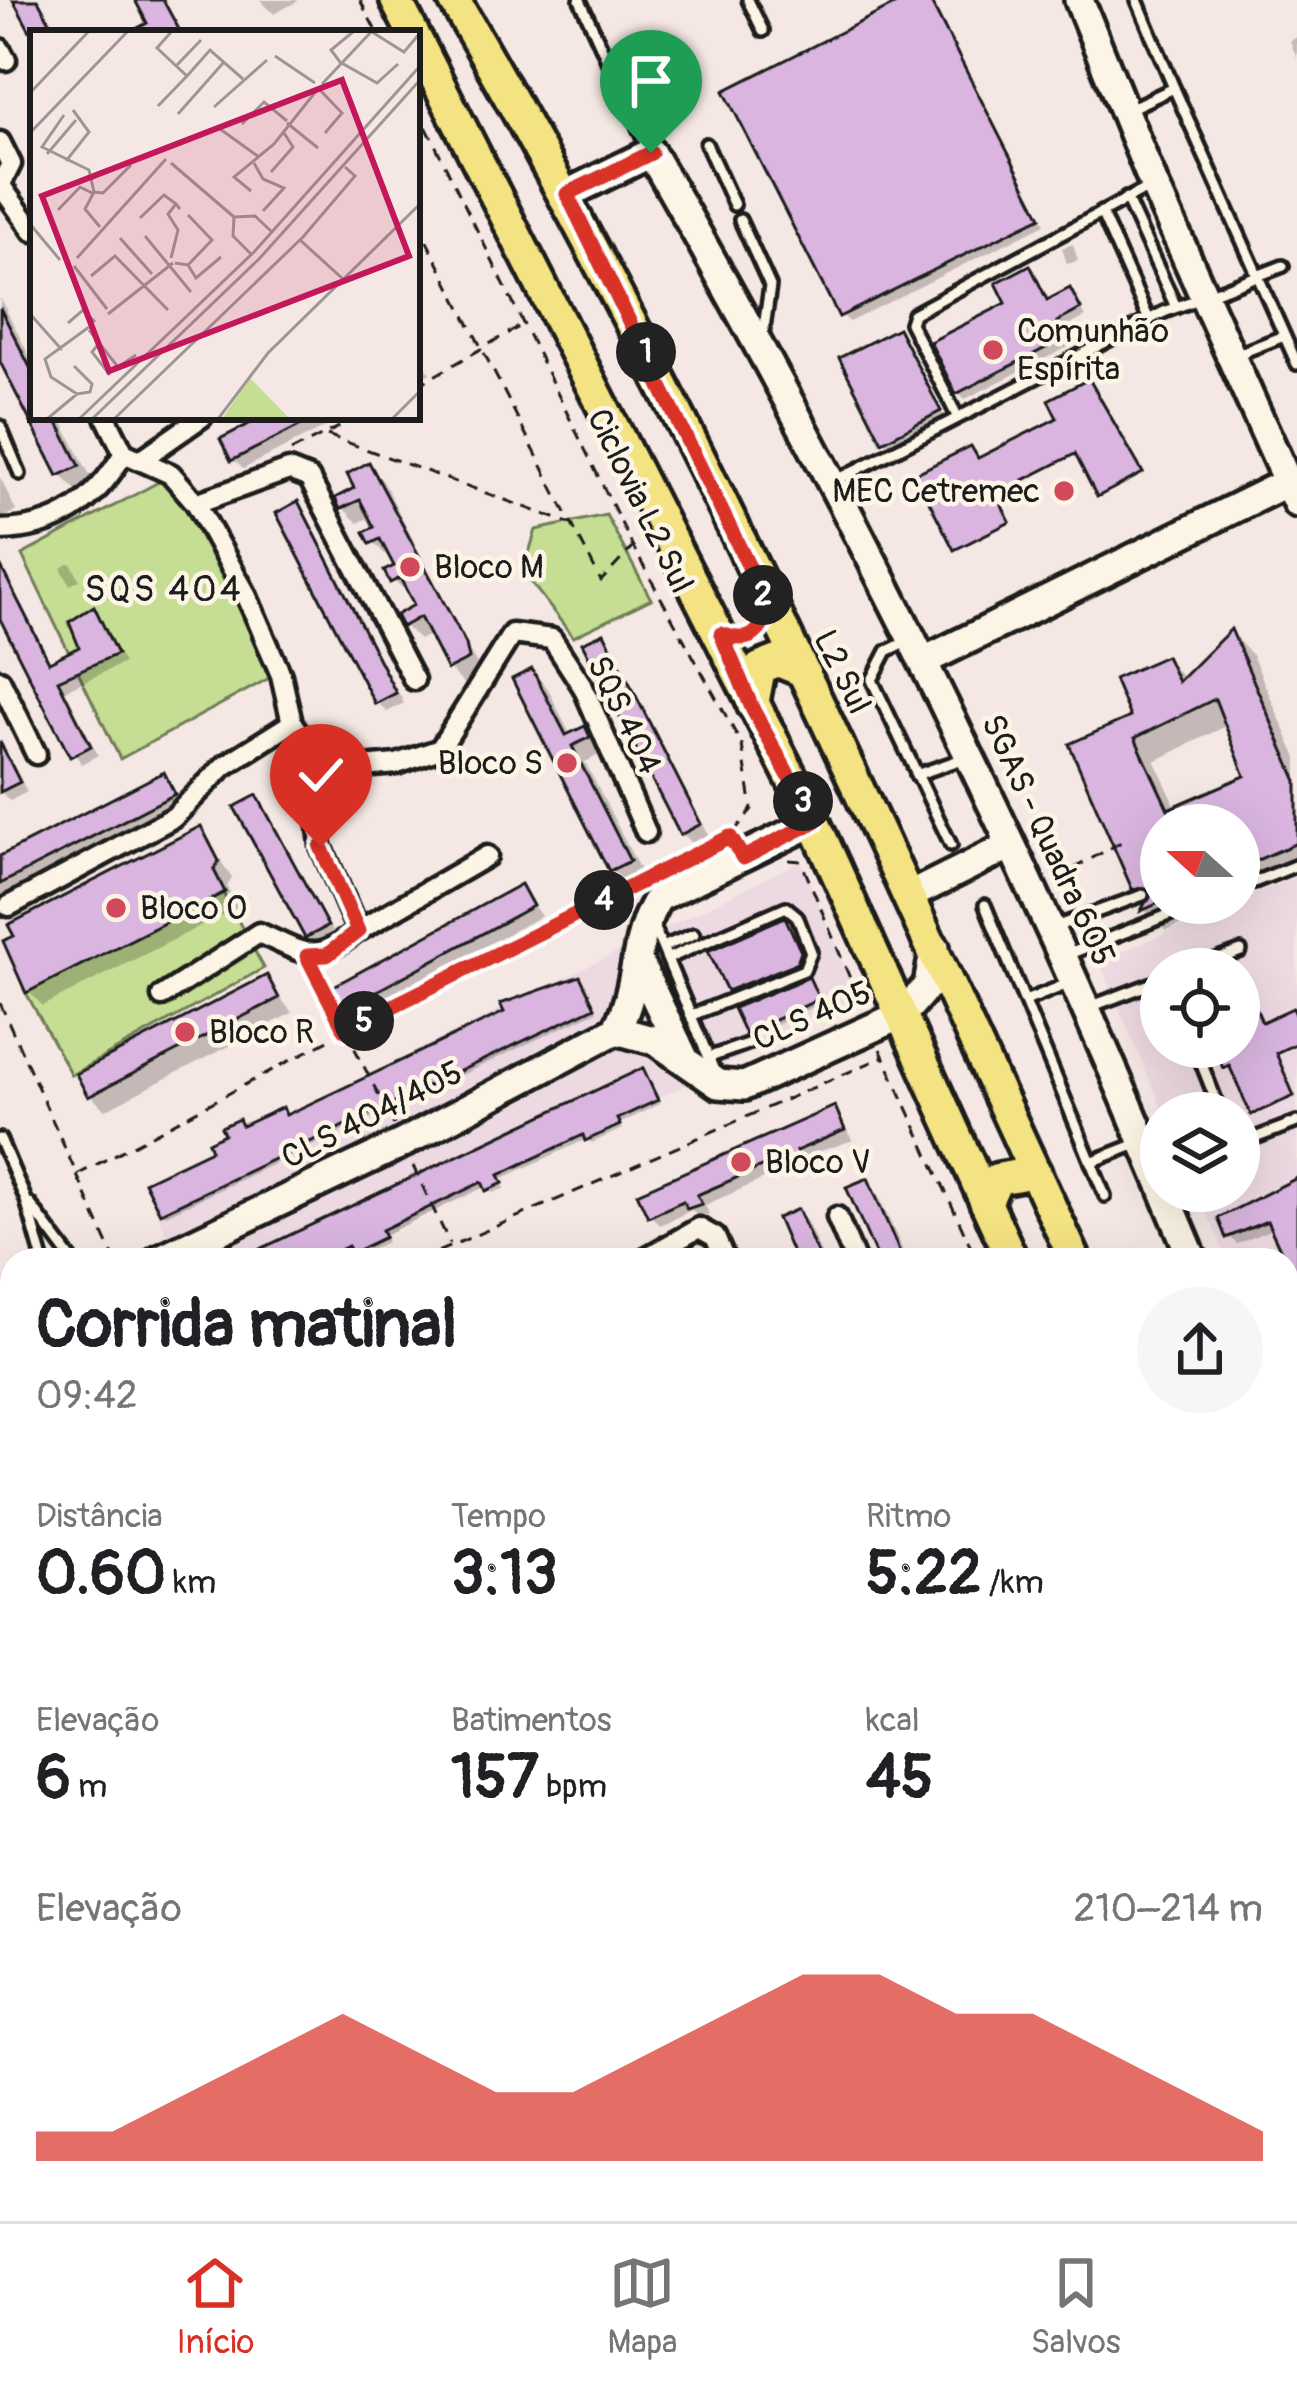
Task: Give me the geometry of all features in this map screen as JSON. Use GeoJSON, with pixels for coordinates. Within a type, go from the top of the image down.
{"type":"FeatureCollection","features":[{"type":"Feature","properties":{"kind":"main road"},"geometry":{"type":"LineString","coordinates":[[396,0],[411,30]]}},
{"type":"Feature","properties":{"kind":"main road","name":"L2 Sul"},"geometry":{"type":"LineString","coordinates":[[454,0],[567,194],[802,670],[911,895],[1070,1248]]}},
{"type":"Feature","properties":{"kind":"main road"},"geometry":{"type":"LineString","coordinates":[[420,47],[721,634],[753,710],[814,822],[1007,1248]]}},
{"type":"Feature","properties":{"kind":"main road"},"geometry":{"type":"LineString","coordinates":[[721,634],[744,641],[753,637],[770,610]]}},
{"type":"Feature","properties":{"kind":"main road"},"geometry":{"type":"LineString","coordinates":[[753,710],[760,668],[778,661],[802,670]]}},
{"type":"Feature","properties":{"kind":"main road"},"geometry":{"type":"LineString","coordinates":[[958,1136],[990,1139],[1012,1117]]}},
{"type":"Feature","properties":{"kind":"main road"},"geometry":{"type":"LineString","coordinates":[[986,1203],[997,1179],[1035,1172]]}},
{"type":"Feature","properties":{"kind":"street"},"geometry":{"type":"LineString","coordinates":[[920,649],[1292,493],[1154,185],[1079,0]]}},
{"type":"Feature","properties":{"kind":"street"},"geometry":{"type":"LineString","coordinates":[[0,142],[11,164],[30,170]]}},
{"type":"Feature","properties":{"kind":"street"},"geometry":{"type":"LineString","coordinates":[[567,194],[651,153]]}},
{"type":"Feature","properties":{"kind":"street","name":"SGAS - Quadra 605"},"geometry":{"type":"LineString","coordinates":[[651,153],[835,481],[920,649],[1088,1008],[1140,1132]]}},
{"type":"Feature","properties":{"kind":"street"},"geometry":{"type":"LineString","coordinates":[[11,164],[1,186],[30,227]]}},
{"type":"Feature","properties":{"kind":"street"},"geometry":{"type":"LineString","coordinates":[[108,420],[133,456],[171,474],[196,503],[245,592],[281,676],[292,723],[311,750],[321,847],[358,931]]}},
{"type":"Feature","properties":{"kind":"street"},"geometry":{"type":"LineString","coordinates":[[0,530],[35,527],[78,509],[133,456],[197,420]]}},
{"type":"Feature","properties":{"kind":"street"},"geometry":{"type":"LineString","coordinates":[[196,503],[289,470],[309,478],[414,680]]}},
{"type":"Feature","properties":{"kind":"street","name":"SQS 404"},"geometry":{"type":"LineString","coordinates":[[316,771],[397,764],[440,749],[512,634],[552,639],[583,687],[646,832]]}},
{"type":"Feature","properties":{"kind":"street"},"geometry":{"type":"LineString","coordinates":[[0,680],[36,754]]}},
{"type":"Feature","properties":{"kind":"street"},"geometry":{"type":"LineString","coordinates":[[9,906],[174,817],[224,766],[292,723]]}},
{"type":"Feature","properties":{"kind":"street"},"geometry":{"type":"LineString","coordinates":[[704,1066],[651,954],[649,914],[671,890],[814,822]]}},
{"type":"Feature","properties":{"kind":"street"},"geometry":{"type":"LineString","coordinates":[[911,895],[1009,846]]}},
{"type":"Feature","properties":{"kind":"street"},"geometry":{"type":"LineString","coordinates":[[162,996],[259,933],[307,956],[327,955],[358,931],[487,856]]}},
{"type":"Feature","properties":{"kind":"street","name":"CLS 405"},"geometry":{"type":"LineString","coordinates":[[704,1066],[744,1086],[904,1014],[928,985],[935,947]]}},
{"type":"Feature","properties":{"kind":"street"},"geometry":{"type":"LineString","coordinates":[[651,954],[616,1030],[656,1041],[704,1066]]}},
{"type":"Feature","properties":{"kind":"street","name":"CLS 404/405"},"geometry":{"type":"LineString","coordinates":[[183,1248],[403,1143],[616,1030]]}},
{"type":"Feature","properties":{"kind":"street","name":"SGAS - Quadra 605"},"geometry":{"type":"LineString","coordinates":[[1173,1212],[1188,1248]]}},
{"type":"Feature","properties":{"kind":"street"},"geometry":{"type":"LineString","coordinates":[[837,1216],[850,1248]]}},
{"type":"Feature","properties":{"kind":"street"},"geometry":{"type":"LineString","coordinates":[[673,1248],[679,1236],[704,1229],[717,1248]]}},
{"type":"Feature","properties":{"kind":"lane"},"geometry":{"type":"LineString","coordinates":[[580,0],[651,153]]}},
{"type":"Feature","properties":{"kind":"lane"},"geometry":{"type":"LineString","coordinates":[[748,0],[763,31]]}},
{"type":"Feature","properties":{"kind":"lane"},"geometry":{"type":"LineString","coordinates":[[1137,0],[1297,364]]}},
{"type":"Feature","properties":{"kind":"lane"},"geometry":{"type":"LineString","coordinates":[[608,61],[651,40]]}},
{"type":"Feature","properties":{"kind":"lane"},"geometry":{"type":"LineString","coordinates":[[1124,111],[1174,88]]}},
{"type":"Feature","properties":{"kind":"lane"},"geometry":{"type":"LineString","coordinates":[[706,144],[734,206]]}},
{"type":"Feature","properties":{"kind":"lane"},"geometry":{"type":"LineString","coordinates":[[957,416],[910,323],[913,314],[1154,185]]}},
{"type":"Feature","properties":{"kind":"lane"},"geometry":{"type":"LineString","coordinates":[[1126,198],[1176,307]]}},
{"type":"Feature","properties":{"kind":"lane"},"geometry":{"type":"LineString","coordinates":[[1101,212],[1149,320]]}},
{"type":"Feature","properties":{"kind":"lane"},"geometry":{"type":"LineString","coordinates":[[740,220],[770,286],[761,346]]}},
{"type":"Feature","properties":{"kind":"lane"},"geometry":{"type":"LineString","coordinates":[[835,481],[1176,307],[1283,266]]}},
{"type":"Feature","properties":{"kind":"lane"},"geometry":{"type":"LineString","coordinates":[[1232,356],[1284,336]]}},
{"type":"Feature","properties":{"kind":"lane"},"geometry":{"type":"LineString","coordinates":[[0,426],[20,474]]}},
{"type":"Feature","properties":{"kind":"lane"},"geometry":{"type":"LineString","coordinates":[[920,649],[887,651],[872,680],[951,845]]}},
{"type":"Feature","properties":{"kind":"lane"},"geometry":{"type":"LineString","coordinates":[[916,775],[969,756]]}},
{"type":"Feature","properties":{"kind":"lane"},"geometry":{"type":"LineString","coordinates":[[1260,880],[1297,865]]}},
{"type":"Feature","properties":{"kind":"lane"},"geometry":{"type":"LineString","coordinates":[[1050,929],[1140,896]]}},
{"type":"Feature","properties":{"kind":"lane"},"geometry":{"type":"LineString","coordinates":[[985,905],[1105,1196]]}},
{"type":"Feature","properties":{"kind":"lane"},"geometry":{"type":"LineString","coordinates":[[651,954],[669,958],[786,907],[797,916],[811,952],[804,970],[692,1015]]}},
{"type":"Feature","properties":{"kind":"lane"},"geometry":{"type":"LineString","coordinates":[[1024,1001],[1069,969],[1158,924]]}},
{"type":"Feature","properties":{"kind":"lane"},"geometry":{"type":"LineString","coordinates":[[651,954],[694,934]]}},
{"type":"Feature","properties":{"kind":"lane"},"geometry":{"type":"LineString","coordinates":[[669,958],[692,1015],[704,1066],[747,1044]]}},
{"type":"Feature","properties":{"kind":"lane"},"geometry":{"type":"LineString","coordinates":[[1088,1008],[1140,988]]}},
{"type":"Feature","properties":{"kind":"lane"},"geometry":{"type":"LineString","coordinates":[[1260,1136],[1297,1122]]}},
{"type":"Feature","properties":{"kind":"lane"},"geometry":{"type":"LineString","coordinates":[[0,1139],[26,1200],[40,1248]]}},
{"type":"Feature","properties":{"kind":"lane"},"geometry":{"type":"LineString","coordinates":[[1091,1162],[1140,1144]]}},
{"type":"Feature","properties":{"kind":"lane"},"geometry":{"type":"LineString","coordinates":[[26,1200],[63,1248]]}},
{"type":"Feature","properties":{"kind":"path"},"geometry":{"type":"LineString","coordinates":[[360,0],[375,30]]}},
{"type":"Feature","properties":{"kind":"path","name":"Ciclovia L2 Sul"},"geometry":{"type":"LineString","coordinates":[[420,114],[634,547],[742,745],[752,808],[730,837],[743,858]]}},
{"type":"Feature","properties":{"kind":"path"},"geometry":{"type":"LineString","coordinates":[[420,228],[601,580],[634,547]]}},
{"type":"Feature","properties":{"kind":"path"},"geometry":{"type":"LineString","coordinates":[[420,384],[485,351],[526,322]]}},
{"type":"Feature","properties":{"kind":"path"},"geometry":{"type":"LineString","coordinates":[[289,452],[352,420]]}},
{"type":"Feature","properties":{"kind":"path"},"geometry":{"type":"LineString","coordinates":[[325,435],[574,525]]}},
{"type":"Feature","properties":{"kind":"path"},"geometry":{"type":"LineString","coordinates":[[1032,892],[1121,842]]}},
{"type":"Feature","properties":{"kind":"path"},"geometry":{"type":"LineString","coordinates":[[782,860],[801,861],[871,1030],[972,1248]]}},
{"type":"Feature","properties":{"kind":"path"},"geometry":{"type":"LineString","coordinates":[[76,1175],[345,1030],[645,880]]}},
{"type":"Feature","properties":{"kind":"path"},"geometry":{"type":"LineString","coordinates":[[307,956],[451,1245]]}},
{"type":"Feature","properties":{"kind":"path"},"geometry":{"type":"LineString","coordinates":[[0,1003],[109,1248]]}},
{"type":"Feature","properties":{"kind":"path"},"geometry":{"type":"LineString","coordinates":[[445,1248],[884,1057]]}},
{"type":"Feature","properties":{"kind":"shaded area"},"geometry":{"type":"Polygon","coordinates":[[[801,861],[858,998],[360,1248],[173,1248],[145,1185],[801,861]]]}},
{"type":"Feature","properties":{"kind":"shaded area"},"geometry":{"type":"Polygon","coordinates":[[[1297,876],[1297,1248],[1223,1248],[1206,1212],[1260,1212],[1260,1092],[1155,1092],[1145,1068],[1260,1068],[1260,948],[1140,948],[1140,1057],[1099,962],[1186,924],[1260,924],[1260,892],[1297,876]]]}},
{"type":"Feature","properties":{"kind":"green space"},"geometry":{"type":"Polygon","coordinates":[[[168,477],[275,675],[120,759],[22,555],[168,477]]]}},
{"type":"Feature","properties":{"kind":"green space"},"geometry":{"type":"Polygon","coordinates":[[[606,515],[651,599],[573,637],[523,572],[536,530],[606,515]]]}},
{"type":"Feature","properties":{"kind":"green space"},"geometry":{"type":"Polygon","coordinates":[[[217,882],[264,968],[71,1075],[24,989],[217,882]]]}},
{"type":"Feature","properties":{"kind":"building"},"geometry":{"type":"Polygon","coordinates":[[[13,0],[38,0],[54,30],[30,31],[13,0]]]}},
{"type":"Feature","properties":{"kind":"building"},"geometry":{"type":"Polygon","coordinates":[[[135,0],[163,0],[179,30],[134,30],[147,23],[135,0]]]}},
{"type":"Feature","properties":{"kind":"building"},"geometry":{"type":"Polygon","coordinates":[[[904,0],[930,0],[1041,217],[839,317],[724,91],[904,0]]]}},
{"type":"Feature","properties":{"kind":"building"},"geometry":{"type":"Polygon","coordinates":[[[1030,265],[1047,300],[1070,288],[1081,309],[1057,322],[1065,338],[956,394],[930,342],[1006,303],[996,283],[1030,265]]]}},
{"type":"Feature","properties":{"kind":"building"},"geometry":{"type":"Polygon","coordinates":[[[0,308],[30,367],[30,420],[57,420],[80,466],[58,476],[0,362],[0,308]]]}},
{"type":"Feature","properties":{"kind":"building"},"geometry":{"type":"Polygon","coordinates":[[[898,328],[941,411],[882,442],[839,358],[898,328]]]}},
{"type":"Feature","properties":{"kind":"building"},"geometry":{"type":"Polygon","coordinates":[[[1089,379],[1143,473],[1097,497],[1075,454],[996,494],[1010,522],[954,550],[915,474],[971,446],[978,458],[1057,418],[1048,400],[1089,379]]]}},
{"type":"Feature","properties":{"kind":"building"},"geometry":{"type":"Polygon","coordinates":[[[257,420],[311,420],[231,461],[220,439],[257,420]]]}},
{"type":"Feature","properties":{"kind":"building","name":"Bloco M"},"geometry":{"type":"Polygon","coordinates":[[[369,462],[466,644],[469,659],[447,670],[420,617],[402,627],[396,615],[414,605],[400,578],[390,583],[384,571],[394,566],[380,539],[370,544],[364,532],[374,527],[360,500],[340,509],[335,498],[354,488],[347,474],[369,462]]]}},
{"type":"Feature","properties":{"kind":"building"},"geometry":{"type":"Polygon","coordinates":[[[298,501],[396,693],[375,704],[276,513],[298,501]]]}},
{"type":"Feature","properties":{"kind":"building"},"geometry":{"type":"Polygon","coordinates":[[[0,565],[49,662],[79,647],[69,622],[94,606],[117,654],[58,680],[91,746],[70,757],[0,619],[0,565]]]}},
{"type":"Feature","properties":{"kind":"building"},"geometry":{"type":"Polygon","coordinates":[[[1231,629],[1297,781],[1297,843],[1260,859],[1260,804],[1180,804],[1245,776],[1215,699],[1135,738],[1166,804],[1140,804],[1140,890],[1132,889],[1069,744],[1130,717],[1114,679],[1166,656],[1178,682],[1231,629]]]}},
{"type":"Feature","properties":{"kind":"building"},"geometry":{"type":"Polygon","coordinates":[[[604,633],[701,824],[680,835],[582,643],[604,633]]]}},
{"type":"Feature","properties":{"kind":"building","name":"Bloco S"},"geometry":{"type":"Polygon","coordinates":[[[532,669],[566,735],[585,726],[590,737],[572,746],[630,861],[609,871],[512,679],[532,669]]]}},
{"type":"Feature","properties":{"kind":"building"},"geometry":{"type":"Polygon","coordinates":[[[0,742],[20,782],[0,792],[0,742]]]}},
{"type":"Feature","properties":{"kind":"building"},"geometry":{"type":"Polygon","coordinates":[[[164,772],[175,794],[0,884],[0,856],[164,772]]]}},
{"type":"Feature","properties":{"kind":"building"},"geometry":{"type":"Polygon","coordinates":[[[257,795],[328,926],[305,938],[234,807],[257,795]]]}},
{"type":"Feature","properties":{"kind":"building","name":"Bloco O"},"geometry":{"type":"Polygon","coordinates":[[[201,826],[219,861],[214,870],[225,892],[26,993],[3,941],[14,936],[8,925],[201,826]]]}},
{"type":"Feature","properties":{"kind":"building"},"geometry":{"type":"Polygon","coordinates":[[[521,884],[533,906],[344,1009],[332,987],[521,884]]]}},
{"type":"Feature","properties":{"kind":"building"},"geometry":{"type":"Polygon","coordinates":[[[785,917],[801,952],[797,963],[727,991],[708,951],[785,917]]]}},
{"type":"Feature","properties":{"kind":"building","name":"Bloco R"},"geometry":{"type":"Polygon","coordinates":[[[267,975],[279,998],[88,1097],[76,1074],[267,975]]]}},
{"type":"Feature","properties":{"kind":"building"},"geometry":{"type":"Polygon","coordinates":[[[580,976],[595,1007],[160,1213],[144,1182],[211,1150],[208,1142],[224,1134],[221,1127],[239,1119],[242,1126],[283,1107],[286,1115],[504,1012],[500,1004],[580,976]]]}},
{"type":"Feature","properties":{"kind":"building"},"geometry":{"type":"Polygon","coordinates":[[[809,977],[819,999],[745,1034],[733,1008],[809,977]]]}},
{"type":"Feature","properties":{"kind":"building"},"geometry":{"type":"Polygon","coordinates":[[[1293,1008],[1297,1043],[1276,1053],[1294,1096],[1260,1111],[1260,1092],[1241,1092],[1230,1068],[1260,1068],[1260,1017],[1262,1022],[1293,1008]]]}},
{"type":"Feature","properties":{"kind":"building"},"geometry":{"type":"Polygon","coordinates":[[[643,1068],[658,1100],[617,1119],[620,1125],[585,1141],[583,1135],[499,1175],[503,1183],[486,1191],[482,1182],[382,1230],[385,1237],[362,1248],[262,1248],[643,1068]]]}},
{"type":"Feature","properties":{"kind":"building","name":"Bloco V"},"geometry":{"type":"Polygon","coordinates":[[[835,1106],[845,1130],[796,1151],[800,1161],[786,1166],[782,1158],[697,1195],[702,1204],[687,1209],[683,1201],[648,1217],[637,1193],[835,1106]]]}},
{"type":"Feature","properties":{"kind":"building"},"geometry":{"type":"Polygon","coordinates":[[[868,1178],[898,1248],[873,1248],[846,1187],[868,1178]]]}},
{"type":"Feature","properties":{"kind":"building"},"geometry":{"type":"Polygon","coordinates":[[[1297,1178],[1297,1248],[1279,1248],[1267,1221],[1226,1238],[1218,1218],[1230,1212],[1260,1212],[1260,1197],[1297,1178]]]}},
{"type":"Feature","properties":{"kind":"building"},"geometry":{"type":"Polygon","coordinates":[[[798,1209],[816,1248],[790,1248],[777,1218],[798,1209]]]}},
{"type":"Feature","properties":{"kind":"place","name":"Comunhão Espírita"},"geometry":{"type":"Point","coordinates":[993,350]}},
{"type":"Feature","properties":{"kind":"place","name":"MEC Cetremec"},"geometry":{"type":"Point","coordinates":[1064,491]}},
{"type":"Feature","properties":{"kind":"place","name":"Bloco M"},"geometry":{"type":"Point","coordinates":[410,567]}},
{"type":"Feature","properties":{"kind":"place","name":"Bloco S"},"geometry":{"type":"Point","coordinates":[567,763]}},
{"type":"Feature","properties":{"kind":"place","name":"Bloco O"},"geometry":{"type":"Point","coordinates":[116,908]}},
{"type":"Feature","properties":{"kind":"place","name":"Bloco R"},"geometry":{"type":"Point","coordinates":[185,1032]}},
{"type":"Feature","properties":{"kind":"place","name":"Bloco V"},"geometry":{"type":"Point","coordinates":[741,1162]}},
{"type":"Feature","properties":{"kind":"district","name":"SQS 404"},"geometry":{"type":"Point","coordinates":[164,589]}},
{"type":"Feature","properties":{"kind":"route"},"geometry":{"type":"LineString","coordinates":[[321,847],[358,931],[327,955],[307,956],[345,1030],[730,837],[743,858],[814,822],[753,710],[721,634],[744,641],[753,637],[770,610],[567,194],[651,153]]}}]}
